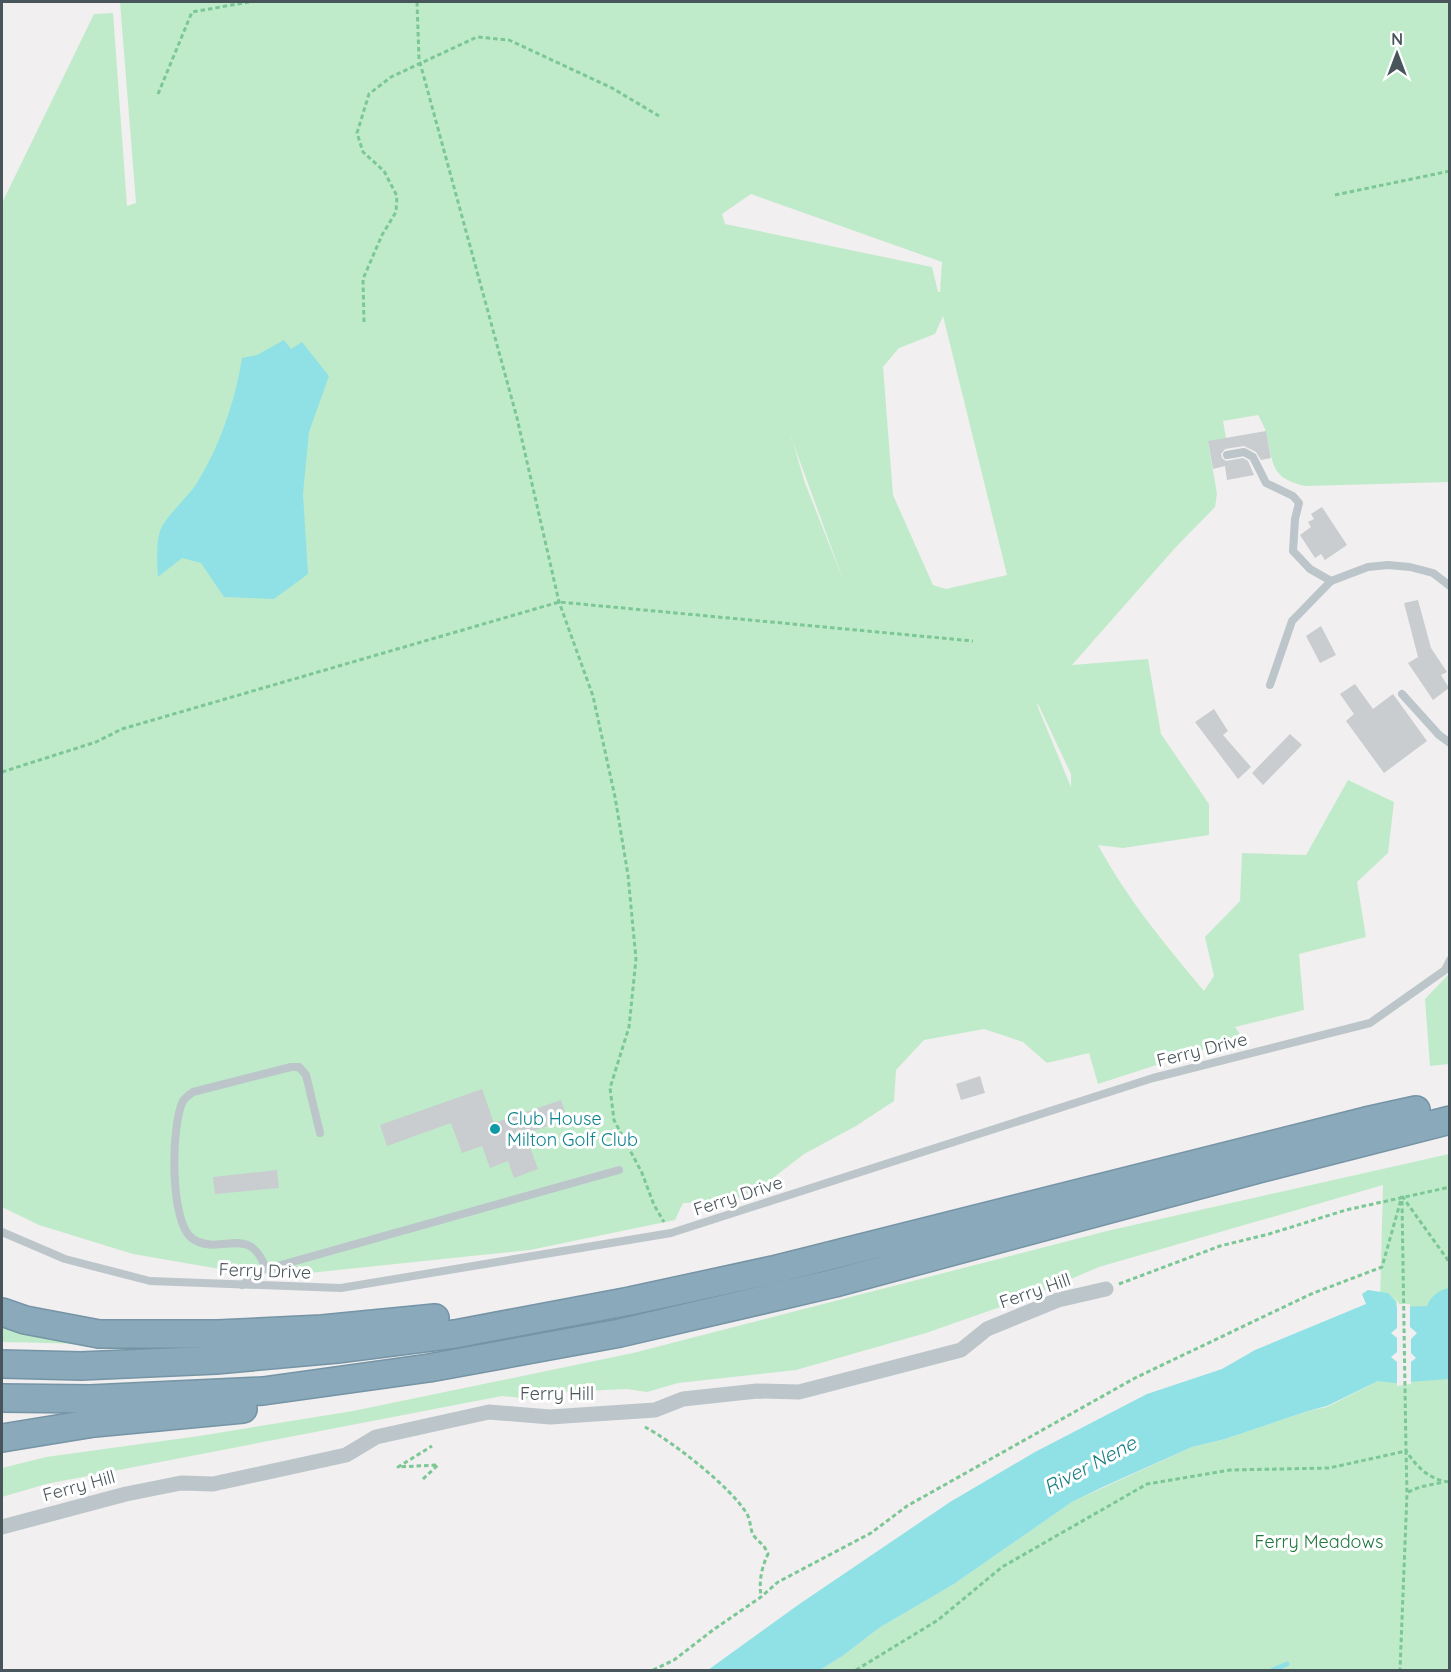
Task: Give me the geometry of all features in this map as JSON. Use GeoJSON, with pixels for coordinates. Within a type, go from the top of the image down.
{"type":"FeatureCollection","features":[{"type":"Feature","properties":{"kind":"highway"},"geometry":{"type":"LineString","coordinates":[[2,1364],[81,1366],[194,1361],[337,1349],[455,1334],[630,1301],[773,1270],[1366,1121],[1449,1103]]}},
{"type":"Feature","properties":{"kind":"highway"},"geometry":{"type":"LineString","coordinates":[[2,1438],[94,1423],[270,1407],[432,1382],[620,1333],[835,1283],[1449,1120]]}},
{"type":"Feature","properties":{"kind":"highway"},"geometry":{"type":"LineString","coordinates":[[2,1312],[25,1320],[99,1334],[218,1334],[322,1329],[630,1301]]}},
{"type":"Feature","properties":{"kind":"highway"},"geometry":{"type":"LineString","coordinates":[[2,1398],[90,1399],[263,1391],[429,1368],[620,1333]]}},
{"type":"Feature","properties":{"kind":"street","name":"Ferry Hill"},"geometry":{"type":"LineString","coordinates":[[2,1527],[126,1494],[181,1483],[213,1484],[346,1455],[376,1437],[489,1412],[550,1417],[646,1411],[655,1410],[682,1399],[757,1390],[799,1392],[961,1350],[987,1329],[1058,1300],[1106,1289]]}},
{"type":"Feature","properties":{"kind":"lane"},"geometry":{"type":"LineString","coordinates":[[1227,455],[1244,452],[1253,457],[1266,483],[1293,496],[1299,503],[1295,519],[1293,551],[1310,569],[1331,581]]}},
{"type":"Feature","properties":{"kind":"lane"},"geometry":{"type":"LineString","coordinates":[[1270,686],[1292,621],[1331,581],[1368,567],[1388,565],[1410,567],[1433,573],[1449,586]]}},
{"type":"Feature","properties":{"kind":"lane"},"geometry":{"type":"LineString","coordinates":[[1402,694],[1449,743]]}},
{"type":"Feature","properties":{"kind":"lane","name":"Ferry Drive"},"geometry":{"type":"LineString","coordinates":[[2,1232],[66,1259],[150,1281],[341,1288],[671,1233],[1154,1078],[1370,1023],[1445,970],[1449,960]]}},
{"type":"Feature","properties":{"kind":"lane"},"geometry":{"type":"LineString","coordinates":[[266,1269],[261,1254],[254,1247],[243,1243],[205,1242],[193,1238],[186,1230],[176,1199],[176,1138],[182,1103],[193,1092],[291,1067],[299,1067],[306,1075],[320,1133]]}},
{"type":"Feature","properties":{"kind":"lane"},"geometry":{"type":"LineString","coordinates":[[242,1285],[266,1269],[619,1170]]}},
{"type":"Feature","properties":{"kind":"path"},"geometry":{"type":"LineString","coordinates":[[158,94],[192,12],[249,2]]}},
{"type":"Feature","properties":{"kind":"path"},"geometry":{"type":"LineString","coordinates":[[417,2],[421,63],[517,418],[559,602],[593,696],[615,797],[628,874],[636,959],[629,1027],[610,1088],[614,1120],[642,1173],[654,1204],[671,1233]]}},
{"type":"Feature","properties":{"kind":"path"},"geometry":{"type":"LineString","coordinates":[[364,322],[363,279],[382,235],[396,212],[397,196],[384,171],[363,152],[357,133],[369,94],[391,77],[477,37],[509,40],[612,88],[659,116]]}},
{"type":"Feature","properties":{"kind":"path"},"geometry":{"type":"LineString","coordinates":[[1335,195],[1449,171]]}},
{"type":"Feature","properties":{"kind":"path"},"geometry":{"type":"LineString","coordinates":[[2,772],[96,742],[122,729],[559,602],[974,641]]}},
{"type":"Feature","properties":{"kind":"path"},"geometry":{"type":"LineString","coordinates":[[1106,1289],[1220,1246],[1269,1234],[1335,1213],[1449,1187]]}},
{"type":"Feature","properties":{"kind":"path"},"geometry":{"type":"LineString","coordinates":[[1402,1196],[1449,1263]]}},
{"type":"Feature","properties":{"kind":"path"},"geometry":{"type":"LineString","coordinates":[[1400,1671],[1407,1493],[1402,1196]]}},
{"type":"Feature","properties":{"kind":"path"},"geometry":{"type":"LineString","coordinates":[[653,1671],[674,1660],[762,1597],[778,1582],[871,1533],[907,1506],[1135,1378],[1311,1294],[1382,1266],[1402,1196]]}},
{"type":"Feature","properties":{"kind":"path"},"geometry":{"type":"LineString","coordinates":[[666,1438],[730,1493],[748,1515],[754,1536],[763,1543],[768,1554],[762,1565],[759,1582],[762,1597]]}},
{"type":"Feature","properties":{"kind":"path"},"geometry":{"type":"LineString","coordinates":[[423,1479],[438,1465],[398,1467],[432,1446]]}},
{"type":"Feature","properties":{"kind":"path"},"geometry":{"type":"LineString","coordinates":[[1406,1450],[1416,1465],[1430,1477],[1448,1482]]}},
{"type":"Feature","properties":{"kind":"path"},"geometry":{"type":"LineString","coordinates":[[856,1671],[938,1620],[1002,1567],[1147,1484],[1230,1470],[1329,1468],[1406,1450]]}},
{"type":"Feature","properties":{"kind":"path"},"geometry":{"type":"LineString","coordinates":[[1407,1493],[1420,1487],[1448,1482]]}},
{"type":"Feature","properties":{"kind":"green space"},"geometry":{"type":"Polygon","coordinates":[[[120,2],[1449,2],[1449,482],[1305,486],[1293,483],[1279,474],[1275,468],[1258,415],[1223,421],[1226,438],[1208,442],[1217,494],[1215,507],[1175,548],[1072,665],[1148,659],[1161,734],[1209,804],[1209,835],[1123,848],[1098,845],[1134,903],[1204,991],[1214,976],[1205,937],[1240,901],[1242,853],[1306,855],[1348,780],[1394,802],[1388,853],[1357,882],[1366,937],[1299,954],[1304,1010],[1235,1027],[1242,1037],[1098,1084],[1089,1053],[1047,1063],[1023,1042],[984,1029],[924,1040],[896,1070],[894,1101],[856,1126],[804,1154],[755,1192],[731,1201],[683,1203],[675,1220],[530,1250],[290,1275],[237,1272],[133,1254],[39,1225],[2,1207],[2,203],[94,14],[113,13],[127,206],[136,203],[120,2]],[[751,194],[722,214],[725,224],[932,267],[938,292],[940,292],[942,262],[751,194]],[[943,316],[935,334],[899,348],[883,367],[893,495],[933,585],[946,589],[1007,575],[943,316]],[[793,441],[805,483],[844,582],[793,441]],[[1038,704],[1037,705],[1071,787],[1071,774],[1038,704]]]}},
{"type":"Feature","properties":{"kind":"green space"},"geometry":{"type":"Polygon","coordinates":[[[1449,974],[1449,1064],[1430,1066],[1425,999],[1449,974]]]}},
{"type":"Feature","properties":{"kind":"green space","name":"Ferry Meadows"},"geometry":{"type":"Polygon","coordinates":[[[1449,1154],[1449,1670],[820,1670],[879,1628],[954,1584],[1072,1502],[1192,1447],[1327,1407],[1378,1381],[1383,1185],[1099,1267],[1026,1298],[926,1333],[796,1370],[678,1383],[647,1392],[627,1389],[562,1392],[551,1401],[502,1396],[46,1484],[2,1497],[2,1468],[46,1457],[199,1436],[353,1411],[633,1353],[1107,1231],[1449,1154]]]}},
{"type":"Feature","properties":{"kind":"green space"},"geometry":{"type":"Polygon","coordinates":[[[2,1324],[90,1344],[2,1342],[2,1324]]]}},
{"type":"Feature","properties":{"kind":"water"},"geometry":{"type":"Polygon","coordinates":[[[284,340],[291,349],[302,342],[329,376],[309,432],[303,494],[308,574],[274,599],[224,597],[201,563],[182,558],[158,577],[157,548],[160,531],[197,483],[213,454],[231,407],[242,358],[257,355],[284,340]]]}},
{"type":"Feature","properties":{"kind":"water","name":"River Nene"},"geometry":{"type":"Polygon","coordinates":[[[1449,1288],[1449,1379],[1395,1383],[1378,1381],[1327,1406],[1225,1439],[1192,1447],[1105,1486],[1072,1502],[954,1584],[879,1628],[820,1670],[708,1670],[798,1605],[950,1502],[1035,1452],[1147,1394],[1222,1369],[1255,1350],[1366,1304],[1362,1294],[1368,1290],[1388,1293],[1396,1302],[1396,1307],[1427,1306],[1436,1294],[1449,1288]]]}},
{"type":"Feature","properties":{"kind":"pier"},"geometry":{"type":"Polygon","coordinates":[[[1395,1297],[1399,1304],[1410,1304],[1410,1327],[1417,1333],[1411,1339],[1411,1353],[1416,1358],[1411,1362],[1411,1384],[1397,1386],[1397,1362],[1391,1357],[1397,1352],[1397,1338],[1391,1333],[1397,1328],[1395,1297]]]}},
{"type":"Feature","properties":{"kind":"building"},"geometry":{"type":"Polygon","coordinates":[[[1266,431],[1271,458],[1261,460],[1256,452],[1244,446],[1225,449],[1221,454],[1226,461],[1243,458],[1248,461],[1254,475],[1227,480],[1225,466],[1213,469],[1208,441],[1266,431]]]}},
{"type":"Feature","properties":{"kind":"building"},"geometry":{"type":"Polygon","coordinates":[[[1322,507],[1347,545],[1325,560],[1321,554],[1315,558],[1300,535],[1311,527],[1308,522],[1314,519],[1311,514],[1322,507]]]}},
{"type":"Feature","properties":{"kind":"building"},"geometry":{"type":"Polygon","coordinates":[[[1418,600],[1431,648],[1447,672],[1441,675],[1449,688],[1433,700],[1408,663],[1418,657],[1404,603],[1418,600]]]}},
{"type":"Feature","properties":{"kind":"building"},"geometry":{"type":"Polygon","coordinates":[[[1321,626],[1336,655],[1320,663],[1306,636],[1321,626]]]}},
{"type":"Feature","properties":{"kind":"building"},"geometry":{"type":"Polygon","coordinates":[[[1355,684],[1373,709],[1393,694],[1427,741],[1384,773],[1346,721],[1354,714],[1340,694],[1355,684]]]}},
{"type":"Feature","properties":{"kind":"building"},"geometry":{"type":"Polygon","coordinates":[[[1214,709],[1228,731],[1223,735],[1251,767],[1238,779],[1195,722],[1214,709]]]}},
{"type":"Feature","properties":{"kind":"building"},"geometry":{"type":"Polygon","coordinates":[[[1290,734],[1302,745],[1263,785],[1252,773],[1290,734]]]}},
{"type":"Feature","properties":{"kind":"building"},"geometry":{"type":"Polygon","coordinates":[[[980,1076],[985,1093],[961,1100],[956,1084],[980,1076]]]}},
{"type":"Feature","properties":{"kind":"building","name":"Club House Milton Golf Club"},"geometry":{"type":"Polygon","coordinates":[[[482,1089],[494,1123],[561,1100],[566,1115],[549,1121],[550,1125],[525,1134],[538,1169],[514,1178],[508,1161],[490,1168],[482,1146],[462,1153],[451,1123],[387,1146],[380,1125],[482,1089]]]}},
{"type":"Feature","properties":{"kind":"building"},"geometry":{"type":"Polygon","coordinates":[[[277,1170],[279,1188],[215,1194],[213,1177],[277,1170]]]}},
{"type":"Feature","properties":{"kind":"waterway"},"geometry":{"type":"LineString","coordinates":[[1273,1670],[1287,1664]]}},
{"type":"Feature","properties":{"kind":"place","name":"Club House Milton Golf Club"},"geometry":{"type":"Point","coordinates":[495,1129]}}]}
